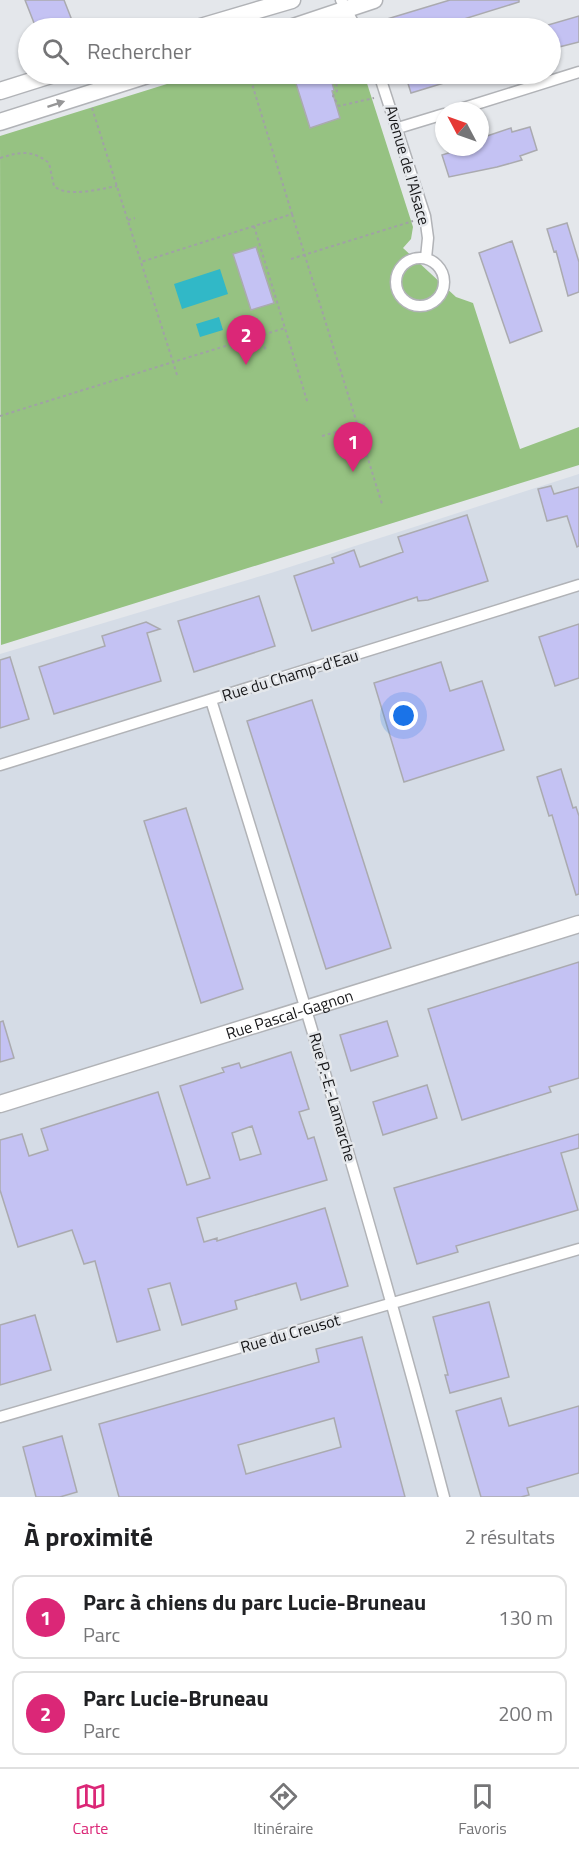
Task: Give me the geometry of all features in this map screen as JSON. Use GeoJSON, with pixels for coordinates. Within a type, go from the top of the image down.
{"type":"FeatureCollection","features":[{"type":"Feature","properties":{"kind":"street"},"geometry":{"type":"LineString","coordinates":[[231,18],[292,0]]}},
{"type":"Feature","properties":{"kind":"street"},"geometry":{"type":"LineString","coordinates":[[312,18],[343,4],[374,0]]}},
{"type":"Feature","properties":{"kind":"street"},"geometry":{"type":"LineString","coordinates":[[343,4],[351,18]]}},
{"type":"Feature","properties":{"kind":"street"},"geometry":{"type":"LineString","coordinates":[[561,78],[579,72]]}},
{"type":"Feature","properties":{"kind":"street"},"geometry":{"type":"LineString","coordinates":[[0,92],[24,84]]}},
{"type":"Feature","properties":{"kind":"street"},"geometry":{"type":"LineString","coordinates":[[0,122],[106,84]]}},
{"type":"Feature","properties":{"kind":"street","name":"Avenue de l'Alsace"},"geometry":{"type":"LineString","coordinates":[[383,84],[425,216],[428,238],[426,258]]}},
{"type":"Feature","properties":{"kind":"street"},"geometry":{"type":"LineString","coordinates":[[483,102],[541,84]]}},
{"type":"Feature","properties":{"kind":"street"},"geometry":{"type":"LineString","coordinates":[[398,128],[435,117]]}},
{"type":"Feature","properties":{"kind":"street"},"geometry":{"type":"LineString","coordinates":[[426,258],[440,268],[444,284],[442,292],[431,304],[415,306],[401,298],[395,284],[396,276],[400,267],[411,259],[426,258]]}},
{"type":"Feature","properties":{"kind":"street","name":"Rue du Champ-d'Eau"},"geometry":{"type":"LineString","coordinates":[[0,765],[579,585]]}},
{"type":"Feature","properties":{"kind":"street","name":"Rue P.-E.-Lamarche"},"geometry":{"type":"LineString","coordinates":[[211,700],[308,1009],[393,1303],[444,1497]]}},
{"type":"Feature","properties":{"kind":"street","name":"Rue Pascal-Gagnon"},"geometry":{"type":"LineString","coordinates":[[0,1104],[579,924]]}},
{"type":"Feature","properties":{"kind":"street","name":"Rue du Creusot"},"geometry":{"type":"LineString","coordinates":[[0,1417],[579,1249]]}},
{"type":"Feature","properties":{"kind":"path"},"geometry":{"type":"LineString","coordinates":[[252,84],[382,504]]}},
{"type":"Feature","properties":{"kind":"path"},"geometry":{"type":"LineString","coordinates":[[336,84],[337,91],[333,96],[339,106],[374,98]]}},
{"type":"Feature","properties":{"kind":"path"},"geometry":{"type":"LineString","coordinates":[[91,105],[177,375]]}},
{"type":"Feature","properties":{"kind":"path"},"geometry":{"type":"LineString","coordinates":[[0,158],[23,152],[34,154],[49,163],[54,186],[60,190],[88,190],[118,186]]}},
{"type":"Feature","properties":{"kind":"path"},"geometry":{"type":"LineString","coordinates":[[141,262],[292,214]]}},
{"type":"Feature","properties":{"kind":"path"},"geometry":{"type":"LineString","coordinates":[[128,220],[135,218]]}},
{"type":"Feature","properties":{"kind":"path"},"geometry":{"type":"LineString","coordinates":[[291,259],[413,221]]}},
{"type":"Feature","properties":{"kind":"path"},"geometry":{"type":"LineString","coordinates":[[241,222],[243,229]]}},
{"type":"Feature","properties":{"kind":"path"},"geometry":{"type":"LineString","coordinates":[[254,226],[308,404]]}},
{"type":"Feature","properties":{"kind":"path"},"geometry":{"type":"LineString","coordinates":[[0,416],[285,328]]}},
{"type":"Feature","properties":{"kind":"path"},"geometry":{"type":"LineString","coordinates":[[261,335],[266,351]]}},
{"type":"Feature","properties":{"kind":"path"},"geometry":{"type":"LineString","coordinates":[[322,436],[368,423]]}},
{"type":"Feature","properties":{"kind":"shaded area"},"geometry":{"type":"Polygon","coordinates":[[[579,474],[579,1497],[0,1497],[0,654],[271,573],[579,474]]]}},
{"type":"Feature","properties":{"kind":"green space"},"geometry":{"type":"Polygon","coordinates":[[[167,84],[367,84],[413,227],[411,239],[403,248],[456,297],[473,303],[520,449],[579,427],[579,465],[1,645],[0,136],[167,84]]]}},
{"type":"Feature","properties":{"kind":"water"},"geometry":{"type":"Polygon","coordinates":[[[220,269],[228,294],[182,309],[174,284],[220,269]]]}},
{"type":"Feature","properties":{"kind":"water"},"geometry":{"type":"Polygon","coordinates":[[[219,317],[223,330],[200,337],[196,324],[219,317]]]}},
{"type":"Feature","properties":{"kind":"building"},"geometry":{"type":"Polygon","coordinates":[[[25,0],[64,0],[71,18],[32,18],[25,0]]]}},
{"type":"Feature","properties":{"kind":"building"},"geometry":{"type":"Polygon","coordinates":[[[450,0],[519,0],[519,2],[467,18],[390,18],[450,0]]]}},
{"type":"Feature","properties":{"kind":"building"},"geometry":{"type":"Polygon","coordinates":[[[579,16],[579,42],[561,46],[561,21],[579,16]]]}},
{"type":"Feature","properties":{"kind":"building"},"geometry":{"type":"Polygon","coordinates":[[[296,84],[332,84],[334,90],[332,91],[340,118],[310,128],[296,84]]]}},
{"type":"Feature","properties":{"kind":"building"},"geometry":{"type":"Polygon","coordinates":[[[408,84],[441,84],[411,93],[408,84]]]}},
{"type":"Feature","properties":{"kind":"building"},"geometry":{"type":"Polygon","coordinates":[[[530,127],[537,150],[520,156],[522,160],[449,177],[442,156],[489,156],[489,135],[511,128],[512,132],[530,127]]]}},
{"type":"Feature","properties":{"kind":"building"},"geometry":{"type":"Polygon","coordinates":[[[567,223],[579,262],[579,292],[568,296],[556,251],[554,252],[547,229],[567,223]]]}},
{"type":"Feature","properties":{"kind":"building"},"geometry":{"type":"Polygon","coordinates":[[[512,241],[542,331],[510,343],[479,253],[512,241]]]}},
{"type":"Feature","properties":{"kind":"building"},"geometry":{"type":"Polygon","coordinates":[[[256,247],[274,303],[251,310],[233,254],[256,247]]]}},
{"type":"Feature","properties":{"kind":"building"},"geometry":{"type":"Polygon","coordinates":[[[551,486],[554,494],[579,487],[579,546],[577,547],[567,516],[547,521],[538,489],[551,486]]]}},
{"type":"Feature","properties":{"kind":"building"},"geometry":{"type":"Polygon","coordinates":[[[467,515],[488,581],[428,600],[418,601],[417,597],[312,631],[294,576],[334,563],[332,558],[354,550],[360,567],[403,552],[398,537],[467,515]]]}},
{"type":"Feature","properties":{"kind":"building"},"geometry":{"type":"Polygon","coordinates":[[[259,596],[275,646],[194,672],[178,621],[259,596]]]}},
{"type":"Feature","properties":{"kind":"building"},"geometry":{"type":"Polygon","coordinates":[[[146,622],[160,629],[147,633],[161,681],[54,714],[39,667],[105,646],[102,636],[146,622]]]}},
{"type":"Feature","properties":{"kind":"building"},"geometry":{"type":"Polygon","coordinates":[[[579,624],[579,678],[555,686],[539,637],[579,624]]]}},
{"type":"Feature","properties":{"kind":"building"},"geometry":{"type":"Polygon","coordinates":[[[10,657],[29,719],[0,728],[0,660],[10,657]]]}},
{"type":"Feature","properties":{"kind":"building"},"geometry":{"type":"Polygon","coordinates":[[[441,662],[450,691],[482,681],[504,750],[404,782],[374,683],[441,662]]]}},
{"type":"Feature","properties":{"kind":"building"},"geometry":{"type":"Polygon","coordinates":[[[312,700],[391,948],[326,969],[247,721],[312,700]]]}},
{"type":"Feature","properties":{"kind":"building"},"geometry":{"type":"Polygon","coordinates":[[[561,769],[573,808],[576,807],[579,816],[579,894],[576,895],[552,815],[549,816],[537,777],[561,769]]]}},
{"type":"Feature","properties":{"kind":"building"},"geometry":{"type":"Polygon","coordinates":[[[186,808],[243,989],[201,1003],[144,821],[186,808]]]}},
{"type":"Feature","properties":{"kind":"building"},"geometry":{"type":"Polygon","coordinates":[[[579,962],[579,1078],[549,1087],[551,1092],[462,1120],[428,1009],[579,962]]]}},
{"type":"Feature","properties":{"kind":"building"},"geometry":{"type":"Polygon","coordinates":[[[3,1021],[14,1058],[0,1062],[0,1022],[3,1021]]]}},
{"type":"Feature","properties":{"kind":"building"},"geometry":{"type":"Polygon","coordinates":[[[387,1021],[398,1056],[351,1071],[340,1035],[387,1021]]]}},
{"type":"Feature","properties":{"kind":"building"},"geometry":{"type":"Polygon","coordinates":[[[291,1052],[309,1109],[299,1112],[308,1139],[314,1137],[327,1180],[197,1218],[204,1242],[217,1238],[217,1241],[325,1208],[348,1286],[301,1300],[296,1283],[235,1301],[237,1309],[182,1325],[170,1283],[148,1289],[160,1330],[117,1342],[95,1261],[84,1264],[72,1230],[18,1247],[0,1190],[0,1140],[22,1134],[29,1156],[48,1150],[41,1129],[158,1092],[187,1185],[210,1178],[180,1086],[224,1072],[222,1068],[239,1063],[241,1068],[291,1052]],[[252,1126],[232,1133],[240,1160],[261,1154],[252,1126]]]}},
{"type":"Feature","properties":{"kind":"building"},"geometry":{"type":"Polygon","coordinates":[[[427,1085],[437,1118],[383,1135],[373,1102],[427,1085]]]}},
{"type":"Feature","properties":{"kind":"building"},"geometry":{"type":"Polygon","coordinates":[[[579,1134],[579,1148],[561,1153],[578,1210],[456,1246],[458,1252],[417,1264],[394,1188],[579,1134]]]}},
{"type":"Feature","properties":{"kind":"building"},"geometry":{"type":"Polygon","coordinates":[[[489,1302],[509,1377],[450,1393],[445,1375],[448,1375],[433,1317],[489,1302]]]}},
{"type":"Feature","properties":{"kind":"building"},"geometry":{"type":"Polygon","coordinates":[[[35,1315],[51,1370],[0,1385],[0,1325],[35,1315]]]}},
{"type":"Feature","properties":{"kind":"building"},"geometry":{"type":"Polygon","coordinates":[[[362,1337],[405,1497],[119,1497],[99,1424],[319,1362],[316,1349],[362,1337]],[[334,1418],[238,1445],[246,1474],[341,1447],[334,1418]]]}},
{"type":"Feature","properties":{"kind":"building"},"geometry":{"type":"Polygon","coordinates":[[[501,1398],[509,1426],[579,1406],[579,1473],[527,1488],[529,1495],[521,1497],[481,1497],[456,1411],[501,1398]]]}},
{"type":"Feature","properties":{"kind":"building"},"geometry":{"type":"Polygon","coordinates":[[[62,1436],[77,1492],[60,1497],[36,1497],[23,1447],[62,1436]]]}},
{"type":"Feature","properties":{"kind":"place","name":"Parc Lucie-Bruneau"},"geometry":{"type":"Point","coordinates":[246,365]}},
{"type":"Feature","properties":{"kind":"place","name":"Parc à chiens du parc Lucie-Bruneau"},"geometry":{"type":"Point","coordinates":[353,472]}}]}
